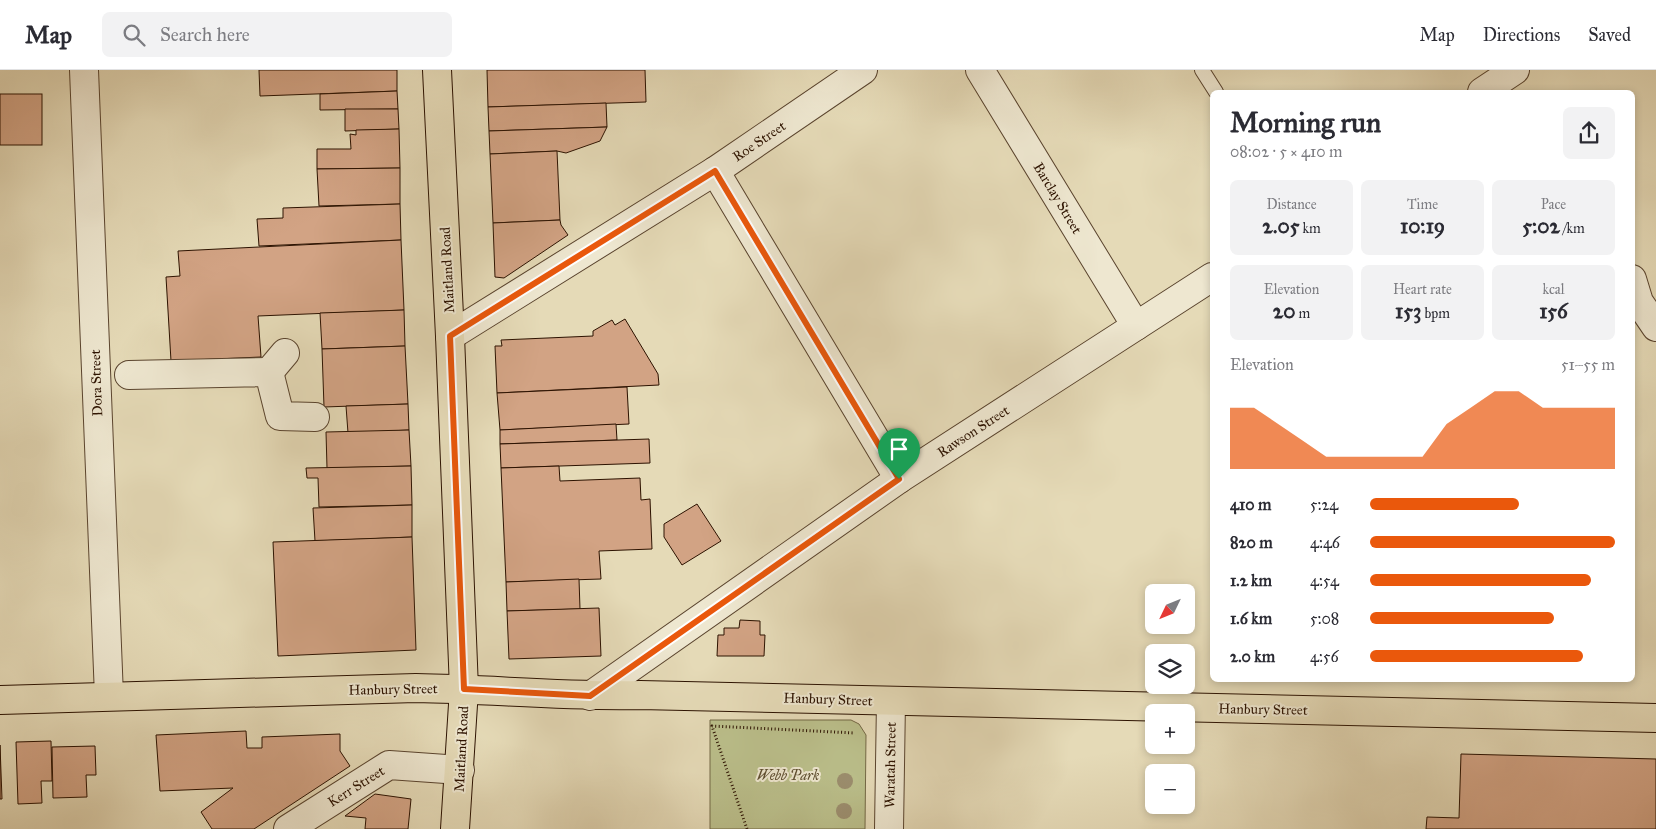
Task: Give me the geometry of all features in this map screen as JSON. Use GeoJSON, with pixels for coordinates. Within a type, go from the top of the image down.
{"type":"FeatureCollection","features":[{"type":"Feature","properties":{"kind":"main road","name":"Maitland Road"},"geometry":{"type":"LineString","coordinates":[[437,70],[464,689],[455,829]]}},
{"type":"Feature","properties":{"kind":"main road","name":"Hanbury Street"},"geometry":{"type":"LineString","coordinates":[[0,700],[405,688],[464,689],[590,696],[640,694],[891,702],[1656,718]]}},
{"type":"Feature","properties":{"kind":"street","name":"Dora Street"},"geometry":{"type":"LineString","coordinates":[[84,70],[110,696]]}},
{"type":"Feature","properties":{"kind":"street","name":"Roe Street"},"geometry":{"type":"LineString","coordinates":[[450,336],[715,171],[863,70]]}},
{"type":"Feature","properties":{"kind":"street","name":"Barclay Street"},"geometry":{"type":"LineString","coordinates":[[980,70],[1136,326]]}},
{"type":"Feature","properties":{"kind":"street"},"geometry":{"type":"LineString","coordinates":[[715,171],[899,479]]}},
{"type":"Feature","properties":{"kind":"street","name":"Rawson Street"},"geometry":{"type":"LineString","coordinates":[[590,696],[899,479],[1210,278]]}},
{"type":"Feature","properties":{"kind":"street"},"geometry":{"type":"LineString","coordinates":[[1635,292],[1656,326]]}},
{"type":"Feature","properties":{"kind":"street"},"geometry":{"type":"LineString","coordinates":[[128,375],[277,363],[280,416],[315,417]]}},
{"type":"Feature","properties":{"kind":"street","name":"Waratah Street"},"geometry":{"type":"LineString","coordinates":[[889,829],[891,702]]}},
{"type":"Feature","properties":{"kind":"street","name":"Kerr Street"},"geometry":{"type":"LineString","coordinates":[[288,829],[389,765],[460,770]]}},
{"type":"Feature","properties":{"kind":"lane"},"geometry":{"type":"LineString","coordinates":[[1202,70],[1215,90]]}},
{"type":"Feature","properties":{"kind":"path"},"geometry":{"type":"LineString","coordinates":[[747,829],[712,726],[855,733]]}},
{"type":"Feature","properties":{"kind":"green space","name":"Webb Park"},"geometry":{"type":"Polygon","coordinates":[[[710,720],[851,720],[859,724],[866,735],[865,829],[710,829],[710,720]]]}},
{"type":"Feature","properties":{"kind":"building"},"geometry":{"type":"Polygon","coordinates":[[[259,70],[397,70],[397,91],[260,96],[259,70]]]}},
{"type":"Feature","properties":{"kind":"building"},"geometry":{"type":"Polygon","coordinates":[[[487,70],[645,70],[646,102],[488,107],[487,70]]]}},
{"type":"Feature","properties":{"kind":"building"},"geometry":{"type":"Polygon","coordinates":[[[397,91],[398,109],[320,110],[320,94],[397,91]]]}},
{"type":"Feature","properties":{"kind":"building"},"geometry":{"type":"Polygon","coordinates":[[[0,94],[42,94],[42,145],[0,145],[0,94]]]}},
{"type":"Feature","properties":{"kind":"building"},"geometry":{"type":"Polygon","coordinates":[[[606,103],[607,127],[489,131],[488,107],[606,103]]]}},
{"type":"Feature","properties":{"kind":"building"},"geometry":{"type":"Polygon","coordinates":[[[345,109],[398,109],[399,129],[345,131],[345,109]]]}},
{"type":"Feature","properties":{"kind":"building"},"geometry":{"type":"Polygon","coordinates":[[[607,127],[600,141],[566,153],[557,151],[490,154],[489,131],[607,127]]]}},
{"type":"Feature","properties":{"kind":"building"},"geometry":{"type":"Polygon","coordinates":[[[399,129],[400,168],[317,169],[317,149],[351,149],[350,134],[356,135],[356,130],[399,129]]]}},
{"type":"Feature","properties":{"kind":"building"},"geometry":{"type":"Polygon","coordinates":[[[557,151],[560,220],[493,223],[490,154],[557,151]]]}},
{"type":"Feature","properties":{"kind":"building"},"geometry":{"type":"Polygon","coordinates":[[[400,168],[400,204],[319,206],[317,169],[400,168]]]}},
{"type":"Feature","properties":{"kind":"building"},"geometry":{"type":"Polygon","coordinates":[[[400,204],[401,240],[259,246],[257,219],[283,218],[283,208],[400,204]]]}},
{"type":"Feature","properties":{"kind":"building"},"geometry":{"type":"Polygon","coordinates":[[[560,220],[568,235],[504,278],[495,277],[493,223],[560,220]]]}},
{"type":"Feature","properties":{"kind":"building"},"geometry":{"type":"Polygon","coordinates":[[[401,240],[404,310],[258,316],[261,357],[171,361],[166,277],[180,276],[178,251],[401,240]]]}},
{"type":"Feature","properties":{"kind":"building"},"geometry":{"type":"Polygon","coordinates":[[[404,310],[405,346],[322,349],[320,313],[404,310]]]}},
{"type":"Feature","properties":{"kind":"building"},"geometry":{"type":"Polygon","coordinates":[[[625,319],[658,374],[659,385],[497,393],[495,346],[502,346],[501,340],[593,336],[593,331],[612,320],[615,325],[625,319]]]}},
{"type":"Feature","properties":{"kind":"building"},"geometry":{"type":"Polygon","coordinates":[[[405,346],[408,404],[324,407],[322,349],[405,346]]]}},
{"type":"Feature","properties":{"kind":"building"},"geometry":{"type":"Polygon","coordinates":[[[627,387],[629,424],[500,430],[497,393],[627,387]]]}},
{"type":"Feature","properties":{"kind":"building"},"geometry":{"type":"Polygon","coordinates":[[[408,404],[409,430],[348,433],[346,406],[408,404]]]}},
{"type":"Feature","properties":{"kind":"building"},"geometry":{"type":"Polygon","coordinates":[[[616,424],[617,440],[500,444],[500,430],[616,424]]]}},
{"type":"Feature","properties":{"kind":"building"},"geometry":{"type":"Polygon","coordinates":[[[409,430],[411,466],[327,468],[326,432],[409,430]]]}},
{"type":"Feature","properties":{"kind":"building"},"geometry":{"type":"Polygon","coordinates":[[[649,439],[650,463],[501,468],[500,444],[649,439]]]}},
{"type":"Feature","properties":{"kind":"building"},"geometry":{"type":"Polygon","coordinates":[[[411,466],[412,505],[319,507],[318,478],[307,478],[306,468],[411,466]]]}},
{"type":"Feature","properties":{"kind":"building"},"geometry":{"type":"Polygon","coordinates":[[[559,466],[560,481],[640,478],[641,500],[650,499],[652,549],[599,551],[601,579],[506,582],[501,468],[559,466]]]}},
{"type":"Feature","properties":{"kind":"building"},"geometry":{"type":"Polygon","coordinates":[[[697,504],[721,541],[682,565],[664,537],[664,524],[697,504]]]}},
{"type":"Feature","properties":{"kind":"building"},"geometry":{"type":"Polygon","coordinates":[[[412,505],[412,537],[315,541],[313,508],[412,505]]]}},
{"type":"Feature","properties":{"kind":"building"},"geometry":{"type":"Polygon","coordinates":[[[412,537],[416,650],[278,656],[273,542],[412,537]]]}},
{"type":"Feature","properties":{"kind":"building"},"geometry":{"type":"Polygon","coordinates":[[[579,579],[580,609],[507,611],[506,582],[579,579]]]}},
{"type":"Feature","properties":{"kind":"building"},"geometry":{"type":"Polygon","coordinates":[[[599,608],[601,656],[509,659],[507,611],[599,608]]]}},
{"type":"Feature","properties":{"kind":"building"},"geometry":{"type":"Polygon","coordinates":[[[740,620],[760,621],[760,635],[765,635],[764,656],[717,656],[718,635],[724,635],[724,628],[739,628],[740,620]]]}},
{"type":"Feature","properties":{"kind":"building"},"geometry":{"type":"Polygon","coordinates":[[[246,731],[247,748],[262,748],[262,737],[340,734],[340,751],[350,766],[254,829],[212,829],[201,812],[233,788],[160,791],[156,735],[246,731]]]}},
{"type":"Feature","properties":{"kind":"building"},"geometry":{"type":"Polygon","coordinates":[[[51,741],[52,781],[41,781],[42,803],[18,804],[16,742],[51,741]]]}},
{"type":"Feature","properties":{"kind":"building"},"geometry":{"type":"Polygon","coordinates":[[[0,745],[2,799],[0,799],[0,745]]]}},
{"type":"Feature","properties":{"kind":"building"},"geometry":{"type":"Polygon","coordinates":[[[95,746],[96,775],[86,775],[87,797],[53,798],[52,747],[95,746]]]}},
{"type":"Feature","properties":{"kind":"building"},"geometry":{"type":"Polygon","coordinates":[[[1461,754],[1656,759],[1656,829],[1426,829],[1427,817],[1459,818],[1461,754]]]}},
{"type":"Feature","properties":{"kind":"building"},"geometry":{"type":"Polygon","coordinates":[[[375,794],[411,799],[408,829],[365,829],[366,818],[345,816],[375,794]]]}},
{"type":"Feature","properties":{"kind":"route"},"geometry":{"type":"LineString","coordinates":[[715,171],[899,479],[590,696],[464,689],[450,336],[715,171]]}}]}
